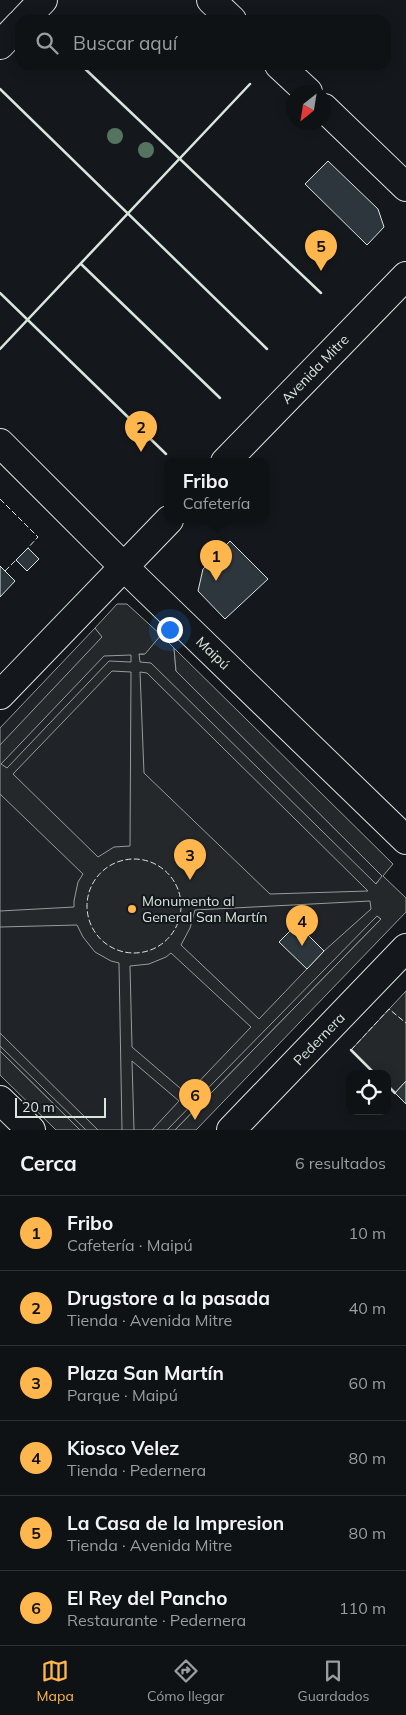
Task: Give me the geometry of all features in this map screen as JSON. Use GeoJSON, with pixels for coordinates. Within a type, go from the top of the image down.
{"type":"FeatureCollection","features":[{"type":"Feature","properties":{"kind":"street"},"geometry":{"type":"LineString","coordinates":[[29,15],[43,0]]}},
{"type":"Feature","properties":{"kind":"street"},"geometry":{"type":"LineString","coordinates":[[211,0],[227,15]]}},
{"type":"Feature","properties":{"kind":"street"},"geometry":{"type":"LineString","coordinates":[[0,45],[15,29]]}},
{"type":"Feature","properties":{"kind":"street"},"geometry":{"type":"LineString","coordinates":[[284,70],[300,85]]}},
{"type":"Feature","properties":{"kind":"street"},"geometry":{"type":"LineString","coordinates":[[331,115],[406,187]]}},
{"type":"Feature","properties":{"kind":"street","name":"Avenida Mitre"},"geometry":{"type":"LineString","coordinates":[[229,458],[406,276]]}},
{"type":"Feature","properties":{"kind":"street","name":"Maipú"},"geometry":{"type":"LineString","coordinates":[[0,443],[124,567],[406,840]]}},
{"type":"Feature","properties":{"kind":"street"},"geometry":{"type":"LineString","coordinates":[[0,695],[166,523]]}},
{"type":"Feature","properties":{"kind":"street","name":"Pedernera"},"geometry":{"type":"LineString","coordinates":[[231,1130],[406,948]]}},
{"type":"Feature","properties":{"kind":"street"},"geometry":{"type":"LineString","coordinates":[[0,1100],[31,1130]]}},
{"type":"Feature","properties":{"kind":"shaded area"},"geometry":{"type":"Polygon","coordinates":[[[117,604],[127,604],[161,635],[145,654],[139,654],[140,662],[151,663],[376,884],[382,876],[176,671],[174,648],[393,864],[383,876],[406,898],[406,912],[196,1130],[175,1130],[381,919],[377,916],[167,1130],[152,1130],[179,1101],[132,1061],[134,1130],[122,1130],[119,963],[111,961],[95,952],[83,937],[77,925],[0,927],[0,911],[74,907],[78,882],[83,874],[0,794],[0,745],[102,637],[95,628],[117,604]],[[131,655],[104,656],[1,764],[7,768],[109,661],[131,662],[131,655]],[[112,671],[13,774],[98,857],[114,847],[130,846],[131,672],[112,671]],[[140,672],[144,773],[270,894],[368,891],[147,673],[140,672]],[[370,901],[195,910],[190,928],[181,945],[259,1019],[324,951],[371,909],[370,901]],[[171,953],[149,964],[130,966],[132,1047],[187,1094],[251,1027],[171,953]]]}},
{"type":"Feature","properties":{"kind":"shaded area"},"geometry":{"type":"Polygon","coordinates":[[[95,628],[103,637],[105,655],[144,654],[161,635],[174,648],[176,671],[383,876],[369,891],[377,916],[381,919],[175,1130],[80,1130],[0,1051],[0,728],[95,628]]]}},
{"type":"Feature","properties":{"kind":"shaded area"},"geometry":{"type":"Polygon","coordinates":[[[406,991],[406,1081],[395,1093],[391,1089],[391,1070],[371,1070],[351,1050],[406,991]]]}},
{"type":"Feature","properties":{"kind":"shaded area"},"geometry":{"type":"Polygon","coordinates":[[[0,1033],[98,1130],[86,1130],[0,1046],[0,1033]]]}},
{"type":"Feature","properties":{"kind":"shaded area"},"geometry":{"type":"Polygon","coordinates":[[[0,1051],[80,1130],[56,1130],[0,1075],[0,1051]]]}},
{"type":"Feature","properties":{"kind":"building"},"geometry":{"type":"Polygon","coordinates":[[[328,161],[378,209],[384,227],[367,245],[305,184],[328,161]]]}},
{"type":"Feature","properties":{"kind":"building"},"geometry":{"type":"Polygon","coordinates":[[[230,541],[268,579],[225,619],[198,591],[203,569],[230,541]]]}},
{"type":"Feature","properties":{"kind":"building"},"geometry":{"type":"Polygon","coordinates":[[[28,548],[39,559],[27,571],[16,560],[28,548]]]}},
{"type":"Feature","properties":{"kind":"building"},"geometry":{"type":"Polygon","coordinates":[[[0,566],[15,581],[0,597],[0,566]]]}},
{"type":"Feature","properties":{"kind":"building"},"geometry":{"type":"Polygon","coordinates":[[[297,924],[324,951],[307,969],[279,942],[297,924]]]}},
{"type":"Feature","properties":{"kind":"building"},"geometry":{"type":"Polygon","coordinates":[[[406,1081],[406,1104],[395,1093],[406,1081]]]}},
{"type":"Feature","properties":{"kind":"fence"},"geometry":{"type":"LineString","coordinates":[[0,499],[38,537],[26,550]]}},
{"type":"Feature","properties":{"kind":"fence"},"geometry":{"type":"LineString","coordinates":[[5,571],[17,559]]}},
{"type":"Feature","properties":{"kind":"fence"},"geometry":{"type":"LineString","coordinates":[[134,859],[152,863],[167,873],[177,888],[181,906],[177,924],[167,939],[152,949],[134,953],[116,949],[101,939],[91,924],[87,906],[91,888],[101,873],[116,863],[134,859]]}},
{"type":"Feature","properties":{"kind":"fence"},"geometry":{"type":"LineString","coordinates":[[351,1050],[389,1009],[406,1023]]}},
{"type":"Feature","properties":{"kind":"wall"},"geometry":{"type":"LineString","coordinates":[[86,70],[321,293]]}},
{"type":"Feature","properties":{"kind":"wall"},"geometry":{"type":"LineString","coordinates":[[0,349],[250,84]]}},
{"type":"Feature","properties":{"kind":"wall"},"geometry":{"type":"LineString","coordinates":[[0,89],[267,349]]}},
{"type":"Feature","properties":{"kind":"wall"},"geometry":{"type":"LineString","coordinates":[[81,264],[220,398]]}},
{"type":"Feature","properties":{"kind":"wall"},"geometry":{"type":"LineString","coordinates":[[0,293],[166,454]]}},
{"type":"Feature","properties":{"kind":"wall"},"geometry":{"type":"LineString","coordinates":[[351,1050],[371,1070]]}},
{"type":"Feature","properties":{"kind":"wall"},"geometry":{"type":"LineString","coordinates":[[391,1089],[395,1093]]}},
{"type":"Feature","properties":{"kind":"place","name":"La Casa de la Impresion"},"geometry":{"type":"Point","coordinates":[321,271]}},
{"type":"Feature","properties":{"kind":"place","name":"Drugstore a la pasada"},"geometry":{"type":"Point","coordinates":[141,452]}},
{"type":"Feature","properties":{"kind":"place","name":"Fribo"},"geometry":{"type":"Point","coordinates":[216,581]}},
{"type":"Feature","properties":{"kind":"place","name":"Plaza San Martín"},"geometry":{"type":"Point","coordinates":[190,880]}},
{"type":"Feature","properties":{"kind":"place","name":"Monumento al General San Martín"},"geometry":{"type":"Point","coordinates":[132,909]}},
{"type":"Feature","properties":{"kind":"place","name":"Kiosco Velez"},"geometry":{"type":"Point","coordinates":[302,946]}},
{"type":"Feature","properties":{"kind":"place","name":"El Rey del Pancho"},"geometry":{"type":"Point","coordinates":[195,1120]}}]}
